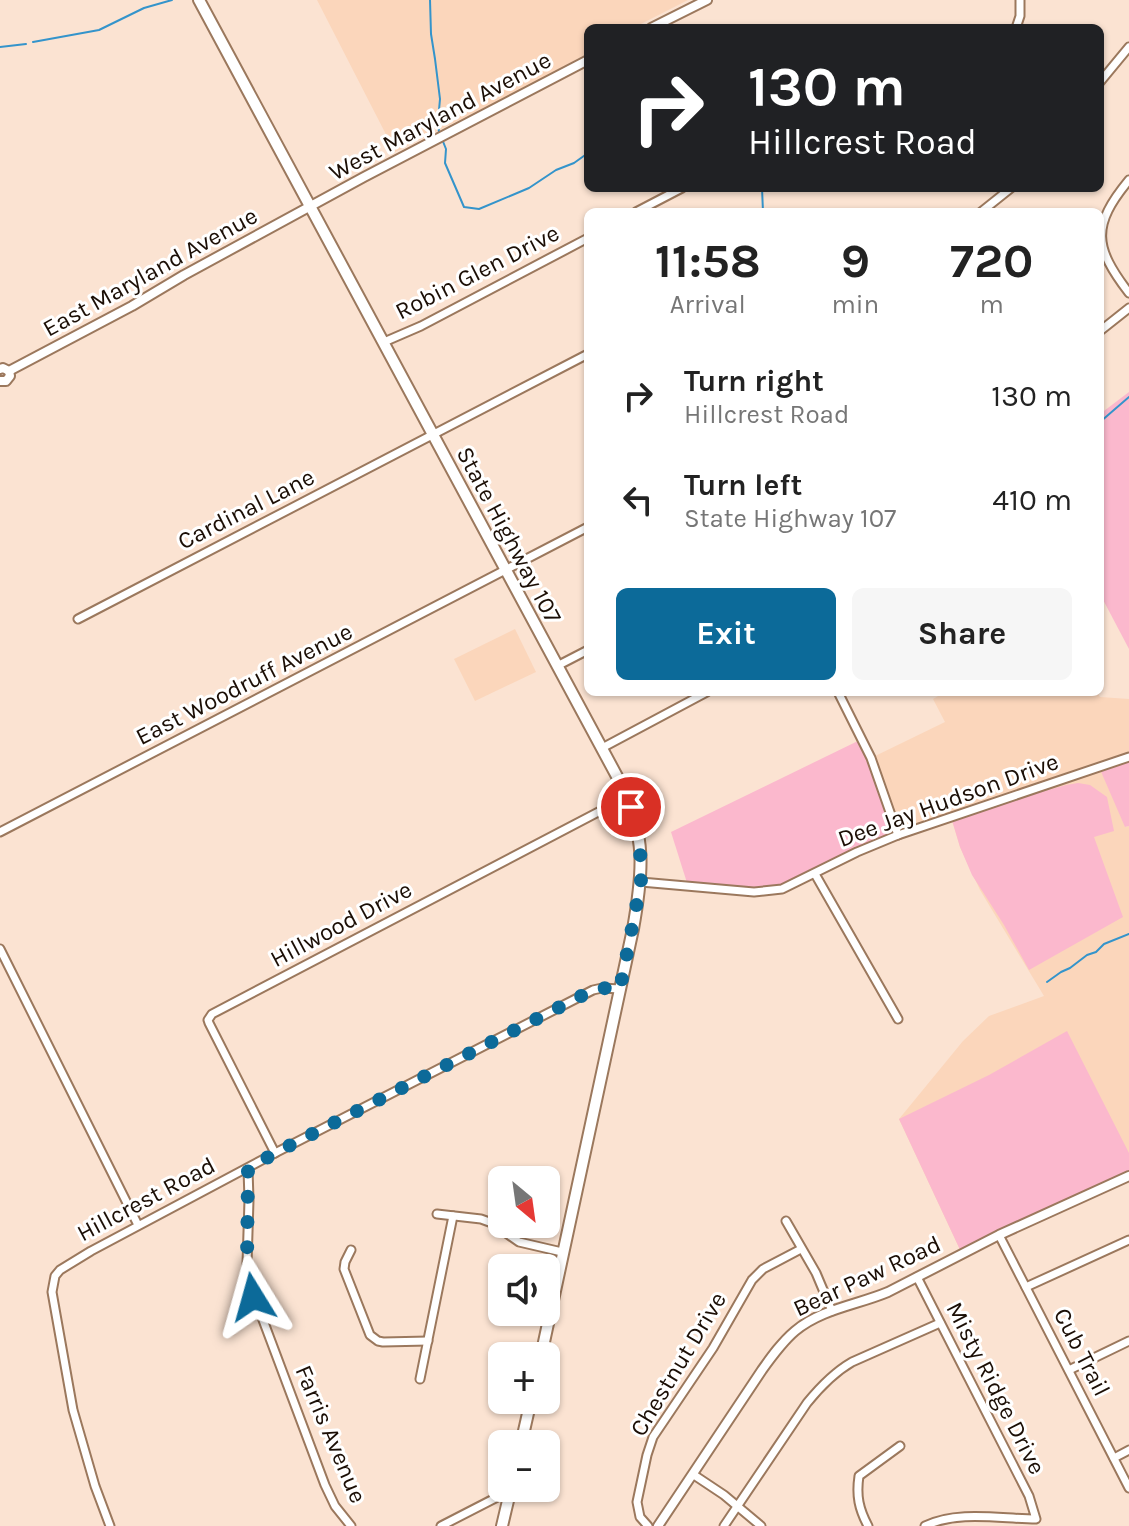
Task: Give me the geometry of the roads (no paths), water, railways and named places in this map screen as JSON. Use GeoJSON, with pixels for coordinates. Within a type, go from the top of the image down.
{"type":"FeatureCollection","features":[{"type":"Feature","properties":{"kind":"main road","name":"State Highway 107"},"geometry":{"type":"LineString","coordinates":[[199,0],[602,748],[627,797],[637,827],[641,882],[544,1342]]}},
{"type":"Feature","properties":{"kind":"main road"},"geometry":{"type":"LineString","coordinates":[[502,1526],[508,1502]]}},
{"type":"Feature","properties":{"kind":"street"},"geometry":{"type":"LineString","coordinates":[[659,24],[707,0]]}},
{"type":"Feature","properties":{"kind":"street"},"geometry":{"type":"LineString","coordinates":[[1017,24],[1020,0]]}},
{"type":"Feature","properties":{"kind":"street"},"geometry":{"type":"LineString","coordinates":[[1104,77],[1129,47]]}},
{"type":"Feature","properties":{"kind":"street","name":"West Maryland Avenue"},"geometry":{"type":"LineString","coordinates":[[310,207],[584,62]]}},
{"type":"Feature","properties":{"kind":"street"},"geometry":{"type":"LineString","coordinates":[[1104,224],[1114,198],[1129,180]]}},
{"type":"Feature","properties":{"kind":"street"},"geometry":{"type":"LineString","coordinates":[[644,208],[674,192]]}},
{"type":"Feature","properties":{"kind":"street"},"geometry":{"type":"LineString","coordinates":[[986,208],[1006,192]]}},
{"type":"Feature","properties":{"kind":"street","name":"East Maryland Avenue"},"geometry":{"type":"LineString","coordinates":[[0,381],[6,381],[10,376],[2,369],[132,306],[310,207]]}},
{"type":"Feature","properties":{"kind":"street","name":"Robin Glen Drive"},"geometry":{"type":"LineString","coordinates":[[384,342],[421,326],[584,240]]}},
{"type":"Feature","properties":{"kind":"street"},"geometry":{"type":"LineString","coordinates":[[1104,254],[1129,293]]}},
{"type":"Feature","properties":{"kind":"street"},"geometry":{"type":"LineString","coordinates":[[1104,328],[1129,308]]}},
{"type":"Feature","properties":{"kind":"street","name":"Cardinal Lane"},"geometry":{"type":"LineString","coordinates":[[78,619],[584,356]]}},
{"type":"Feature","properties":{"kind":"street","name":"East Woodruff Avenue"},"geometry":{"type":"LineString","coordinates":[[0,832],[584,529]]}},
{"type":"Feature","properties":{"kind":"street"},"geometry":{"type":"LineString","coordinates":[[557,666],[584,652]]}},
{"type":"Feature","properties":{"kind":"street"},"geometry":{"type":"LineString","coordinates":[[602,748],[700,696]]}},
{"type":"Feature","properties":{"kind":"street"},"geometry":{"type":"LineString","coordinates":[[840,696],[871,758],[898,835]]}},
{"type":"Feature","properties":{"kind":"street","name":"Dee Jay Hudson Drive"},"geometry":{"type":"LineString","coordinates":[[641,882],[737,891],[782,889],[898,835],[1129,757]]}},
{"type":"Feature","properties":{"kind":"street","name":"Hillwood Drive"},"geometry":{"type":"LineString","coordinates":[[275,1153],[209,1023],[212,1014],[627,797]]}},
{"type":"Feature","properties":{"kind":"street"},"geometry":{"type":"LineString","coordinates":[[815,874],[898,1019]]}},
{"type":"Feature","properties":{"kind":"street"},"geometry":{"type":"LineString","coordinates":[[0,949],[138,1225]]}},
{"type":"Feature","properties":{"kind":"street","name":"Hillcrest Road"},"geometry":{"type":"LineString","coordinates":[[110,1526],[73,1410],[59,1340],[53,1286],[55,1276],[67,1264],[138,1225],[593,990],[620,989]]}},
{"type":"Feature","properties":{"kind":"street","name":"Farris Avenue"},"geometry":{"type":"LineString","coordinates":[[248,1169],[247,1264],[253,1297],[325,1485],[335,1506],[351,1526]]}},
{"type":"Feature","properties":{"kind":"street","name":"Bear Paw Road"},"geometry":{"type":"LineString","coordinates":[[658,1526],[778,1348],[804,1324],[871,1299],[999,1235],[1129,1176]]}},
{"type":"Feature","properties":{"kind":"street"},"geometry":{"type":"LineString","coordinates":[[437,1214],[481,1219],[519,1242],[562,1252]]}},
{"type":"Feature","properties":{"kind":"street"},"geometry":{"type":"LineString","coordinates":[[420,1379],[453,1216]]}},
{"type":"Feature","properties":{"kind":"street"},"geometry":{"type":"LineString","coordinates":[[786,1221],[816,1273],[832,1311]]}},
{"type":"Feature","properties":{"kind":"street","name":"Cub Trail"},"geometry":{"type":"LineString","coordinates":[[999,1235],[1129,1488]]}},
{"type":"Feature","properties":{"kind":"street"},"geometry":{"type":"LineString","coordinates":[[1026,1287],[1129,1240]]}},
{"type":"Feature","properties":{"kind":"street","name":"Chestnut Drive"},"geometry":{"type":"LineString","coordinates":[[648,1526],[640,1517],[637,1502],[653,1437],[713,1348],[752,1280],[763,1269],[801,1249]]}},
{"type":"Feature","properties":{"kind":"street"},"geometry":{"type":"LineString","coordinates":[[351,1250],[344,1269],[370,1335],[383,1342],[428,1341]]}},
{"type":"Feature","properties":{"kind":"street","name":"Misty Ridge Drive"},"geometry":{"type":"LineString","coordinates":[[917,1277],[1029,1496],[1036,1519],[954,1517],[925,1526]]}},
{"type":"Feature","properties":{"kind":"street"},"geometry":{"type":"LineString","coordinates":[[724,1526],[807,1403],[829,1378],[852,1362],[940,1323]]}},
{"type":"Feature","properties":{"kind":"street"},"geometry":{"type":"LineString","coordinates":[[1069,1370],[1129,1341]]}},
{"type":"Feature","properties":{"kind":"street"},"geometry":{"type":"LineString","coordinates":[[868,1526],[856,1494],[859,1476],[900,1446]]}},
{"type":"Feature","properties":{"kind":"street"},"geometry":{"type":"LineString","coordinates":[[1114,1458],[1129,1450]]}},
{"type":"Feature","properties":{"kind":"street"},"geometry":{"type":"LineString","coordinates":[[694,1475],[761,1526]]}},
{"type":"Feature","properties":{"kind":"street"},"geometry":{"type":"LineString","coordinates":[[441,1526],[488,1501]]}},
{"type":"Feature","properties":{"kind":"waterway"},"geometry":{"type":"LineString","coordinates":[[33,42],[99,30],[144,8],[172,0]]}},
{"type":"Feature","properties":{"kind":"waterway"},"geometry":{"type":"LineString","coordinates":[[430,0],[431,34],[440,99],[439,133]]}},
{"type":"Feature","properties":{"kind":"waterway"},"geometry":{"type":"LineString","coordinates":[[0,47],[26,44]]}},
{"type":"Feature","properties":{"kind":"waterway"},"geometry":{"type":"LineString","coordinates":[[442,139],[446,149],[445,163],[464,207],[479,209],[529,188],[584,156]]}},
{"type":"Feature","properties":{"kind":"waterway"},"geometry":{"type":"LineString","coordinates":[[762,192],[763,208]]}},
{"type":"Feature","properties":{"kind":"waterway"},"geometry":{"type":"LineString","coordinates":[[1104,419],[1129,397]]}},
{"type":"Feature","properties":{"kind":"waterway"},"geometry":{"type":"LineString","coordinates":[[1047,982],[1104,944],[1129,934]]}}]}
